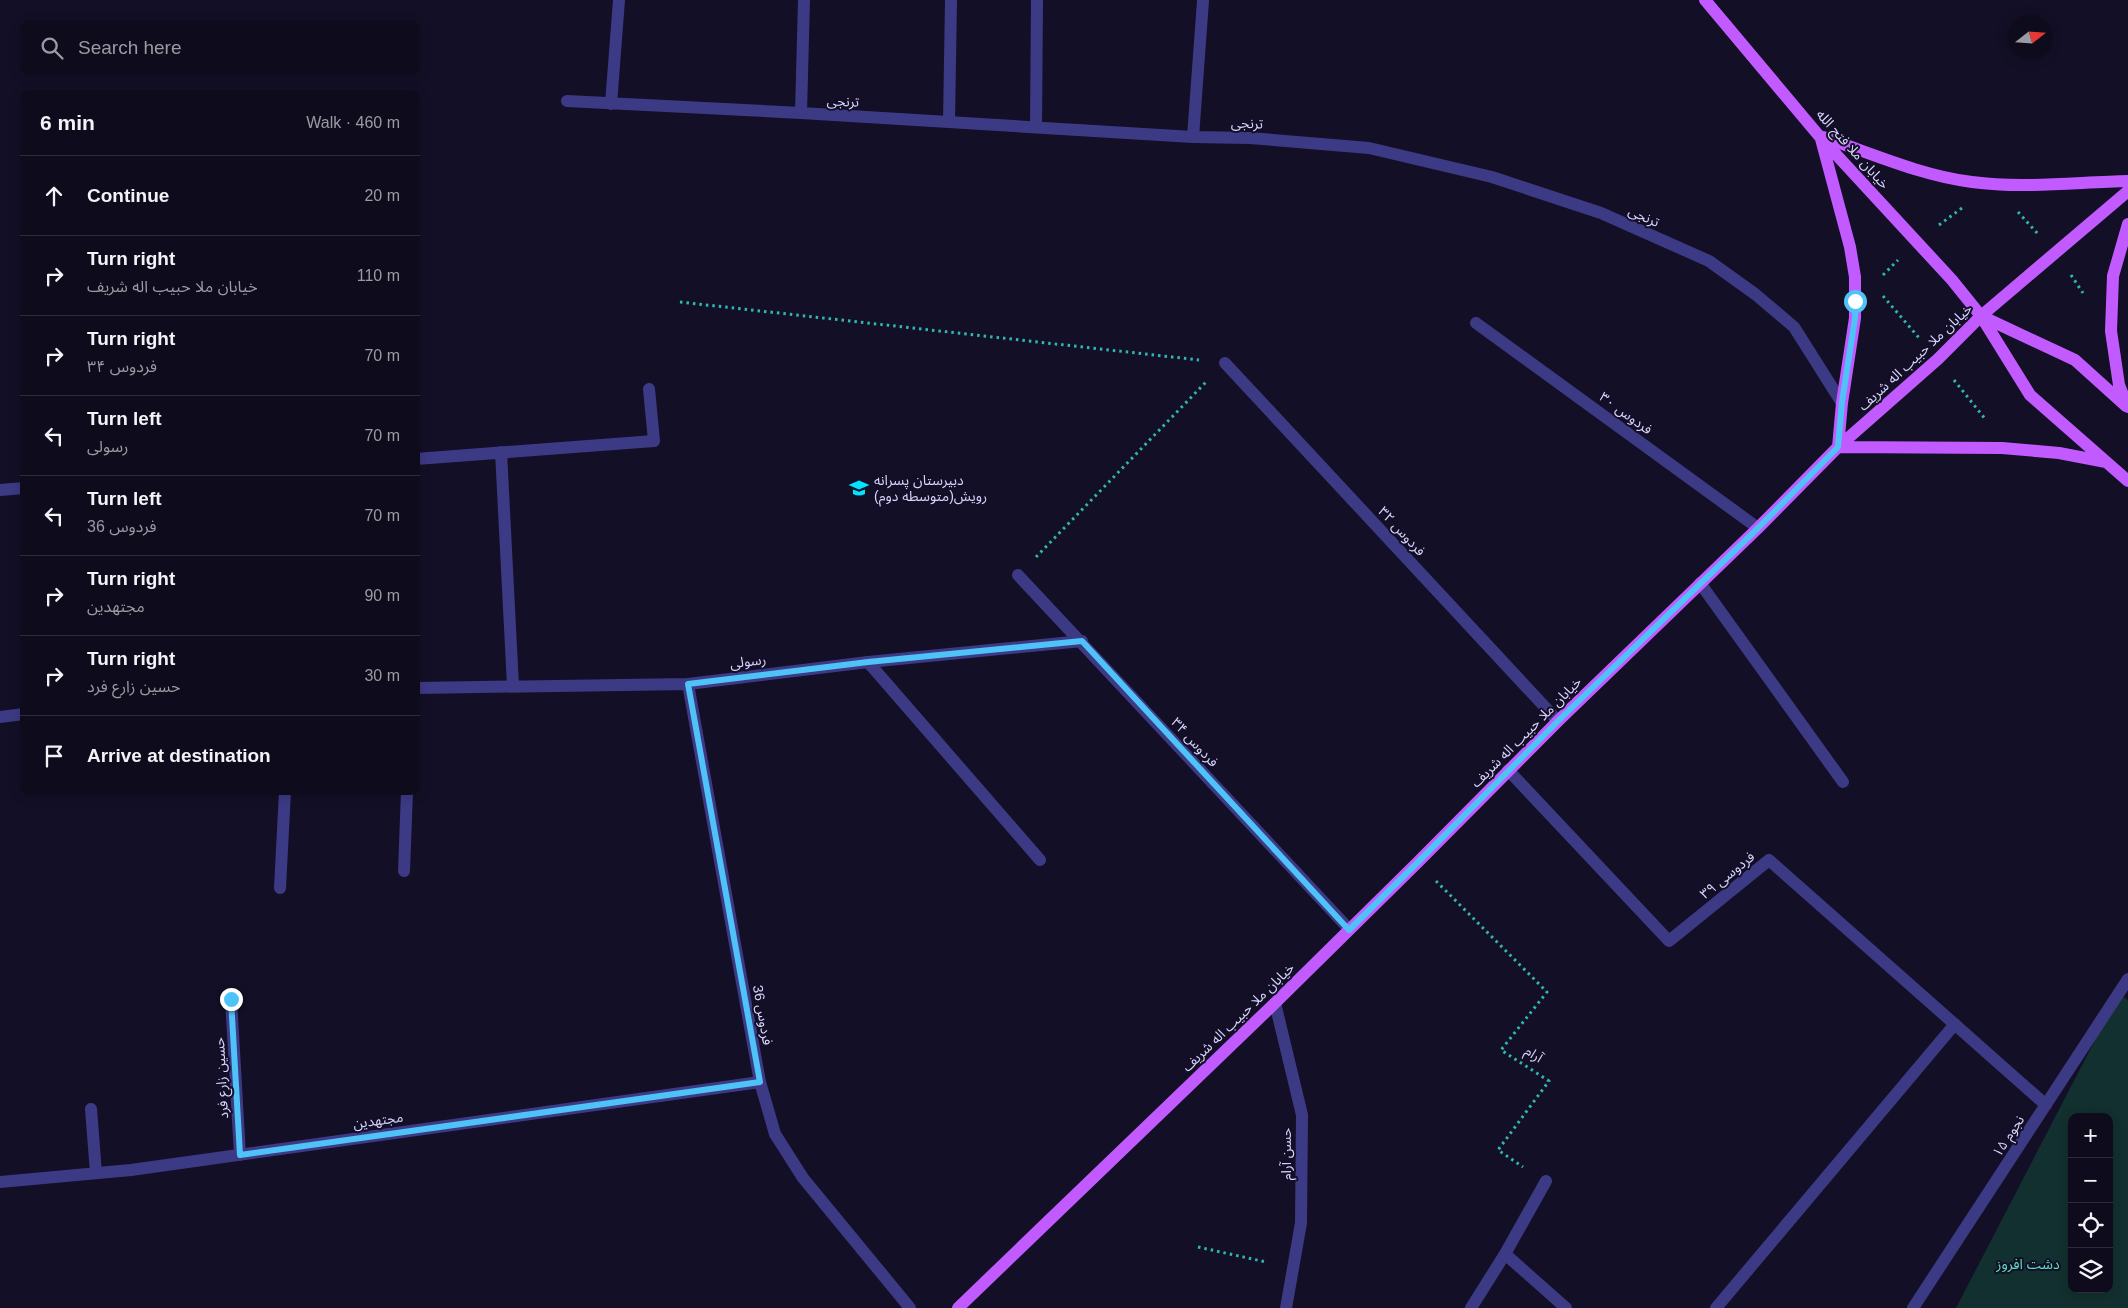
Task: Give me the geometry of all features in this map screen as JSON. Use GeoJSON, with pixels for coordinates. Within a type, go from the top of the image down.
{"type":"FeatureCollection","features":[{"type":"Feature","properties":{"kind":"main road","name":"خیابان ملا فتح الله"},"geometry":{"type":"LineString","coordinates":[[1705,0],[1820,136],[1917,242],[1981,316],[2030,395],[2128,481]]}},
{"type":"Feature","properties":{"kind":"main road"},"geometry":{"type":"LineString","coordinates":[[1820,136],[1946,177],[1992,184],[2128,181]]}},
{"type":"Feature","properties":{"kind":"main road"},"geometry":{"type":"LineString","coordinates":[[1820,136],[1850,247],[1855,277],[1855,318],[1842,402],[1838,447],[2002,448],[2059,453],[2106,462]]}},
{"type":"Feature","properties":{"kind":"main road","name":"خیابان ملا حبیب اله شریف"},"geometry":{"type":"LineString","coordinates":[[958,1308],[1275,1003],[1508,770],[1758,528],[1838,447],[1938,359],[1981,316],[2128,191]]}},
{"type":"Feature","properties":{"kind":"main road"},"geometry":{"type":"LineString","coordinates":[[2128,224],[2113,276],[2111,331],[2119,385],[2128,408]]}},
{"type":"Feature","properties":{"kind":"main road"},"geometry":{"type":"LineString","coordinates":[[1981,316],[2075,360],[2128,408]]}},
{"type":"Feature","properties":{"kind":"street"},"geometry":{"type":"LineString","coordinates":[[611,104],[619,0]]}},
{"type":"Feature","properties":{"kind":"street"},"geometry":{"type":"LineString","coordinates":[[801,113],[804,0]]}},
{"type":"Feature","properties":{"kind":"street"},"geometry":{"type":"LineString","coordinates":[[949,122],[951,0]]}},
{"type":"Feature","properties":{"kind":"street"},"geometry":{"type":"LineString","coordinates":[[1036,127],[1037,0]]}},
{"type":"Feature","properties":{"kind":"street"},"geometry":{"type":"LineString","coordinates":[[1193,137],[1203,1]]}},
{"type":"Feature","properties":{"kind":"street","name":"ترنجی"},"geometry":{"type":"LineString","coordinates":[[567,101],[1193,137],[1250,138],[1369,148],[1492,177],[1601,213],[1709,262],[1755,294],[1794,328],[1842,402]]}},
{"type":"Feature","properties":{"kind":"street","name":"فردوس ۳۰"},"geometry":{"type":"LineString","coordinates":[[1476,323],[1758,528]]}},
{"type":"Feature","properties":{"kind":"street","name":"فردوس ۳۲"},"geometry":{"type":"LineString","coordinates":[[1225,363],[1558,721]]}},
{"type":"Feature","properties":{"kind":"street"},"geometry":{"type":"LineString","coordinates":[[420,459],[654,441],[649,388]]}},
{"type":"Feature","properties":{"kind":"street"},"geometry":{"type":"LineString","coordinates":[[501,452],[513,686]]}},
{"type":"Feature","properties":{"kind":"street"},"geometry":{"type":"LineString","coordinates":[[0,490],[20,488]]}},
{"type":"Feature","properties":{"kind":"street","name":"فردوس ۳۴"},"geometry":{"type":"LineString","coordinates":[[1018,575],[1082,641],[1349,930]]}},
{"type":"Feature","properties":{"kind":"street"},"geometry":{"type":"LineString","coordinates":[[1700,583],[1843,782]]}},
{"type":"Feature","properties":{"kind":"street","name":"رسولی"},"geometry":{"type":"LineString","coordinates":[[420,688],[688,684],[868,662],[1082,641]]}},
{"type":"Feature","properties":{"kind":"street"},"geometry":{"type":"LineString","coordinates":[[868,662],[1040,860]]}},
{"type":"Feature","properties":{"kind":"street","name":"فردوس 36"},"geometry":{"type":"LineString","coordinates":[[688,684],[760,1082],[775,1134],[803,1178],[910,1308]]}},
{"type":"Feature","properties":{"kind":"street"},"geometry":{"type":"LineString","coordinates":[[0,717],[20,714]]}},
{"type":"Feature","properties":{"kind":"street","name":"فردوسی ۳۹"},"geometry":{"type":"LineString","coordinates":[[1508,770],[1669,942],[1769,860],[2046,1105]]}},
{"type":"Feature","properties":{"kind":"street"},"geometry":{"type":"LineString","coordinates":[[280,888],[285,795]]}},
{"type":"Feature","properties":{"kind":"street"},"geometry":{"type":"LineString","coordinates":[[404,870],[407,795]]}},
{"type":"Feature","properties":{"kind":"street","name":"نجوم ۱۵"},"geometry":{"type":"LineString","coordinates":[[1913,1308],[2128,979]]}},
{"type":"Feature","properties":{"kind":"street","name":"حسین‌ زارع‌ فرد"},"geometry":{"type":"LineString","coordinates":[[231,999],[240,1155]]}},
{"type":"Feature","properties":{"kind":"street","name":"حسن آرام"},"geometry":{"type":"LineString","coordinates":[[1275,1003],[1302,1115],[1301,1223],[1286,1308]]}},
{"type":"Feature","properties":{"kind":"street"},"geometry":{"type":"LineString","coordinates":[[1716,1308],[1954,1024]]}},
{"type":"Feature","properties":{"kind":"street","name":"مجتهدین"},"geometry":{"type":"LineString","coordinates":[[0,1182],[96,1173],[240,1155],[760,1082]]}},
{"type":"Feature","properties":{"kind":"street"},"geometry":{"type":"LineString","coordinates":[[91,1109],[96,1173]]}},
{"type":"Feature","properties":{"kind":"street"},"geometry":{"type":"LineString","coordinates":[[1471,1308],[1506,1254],[1546,1181]]}},
{"type":"Feature","properties":{"kind":"street"},"geometry":{"type":"LineString","coordinates":[[1506,1254],[1566,1308]]}},
{"type":"Feature","properties":{"kind":"path"},"geometry":{"type":"LineString","coordinates":[[1855,301],[1917,242],[1992,184]]}},
{"type":"Feature","properties":{"kind":"path"},"geometry":{"type":"LineString","coordinates":[[680,302],[1225,363]]}},
{"type":"Feature","properties":{"kind":"path"},"geometry":{"type":"LineString","coordinates":[[1018,575],[1225,363]]}},
{"type":"Feature","properties":{"kind":"path","name":"آرام"},"geometry":{"type":"LineString","coordinates":[[1417,863],[1547,992],[1501,1050],[1548,1081],[1498,1150],[1546,1181]]}},
{"type":"Feature","properties":{"kind":"path"},"geometry":{"type":"LineString","coordinates":[[1198,1247],[1293,1268]]}},
{"type":"Feature","properties":{"kind":"green space","name":"دشت افروز"},"geometry":{"type":"Polygon","coordinates":[[[2119,994],[2128,1000],[2128,1308],[1956,1308],[2119,994]]]}},
{"type":"Feature","properties":{"kind":"place","name":"دبیرستان پسرانه رویش(متوسطه دوم)"},"geometry":{"type":"Point","coordinates":[859,488]}},
{"type":"Feature","properties":{"kind":"route"},"geometry":{"type":"LineString","coordinates":[[231,999],[240,1155],[760,1082],[688,684],[868,662],[1082,641],[1349,930],[1508,770],[1758,528],[1838,447],[1842,402],[1855,318],[1855,301]]}}]}
